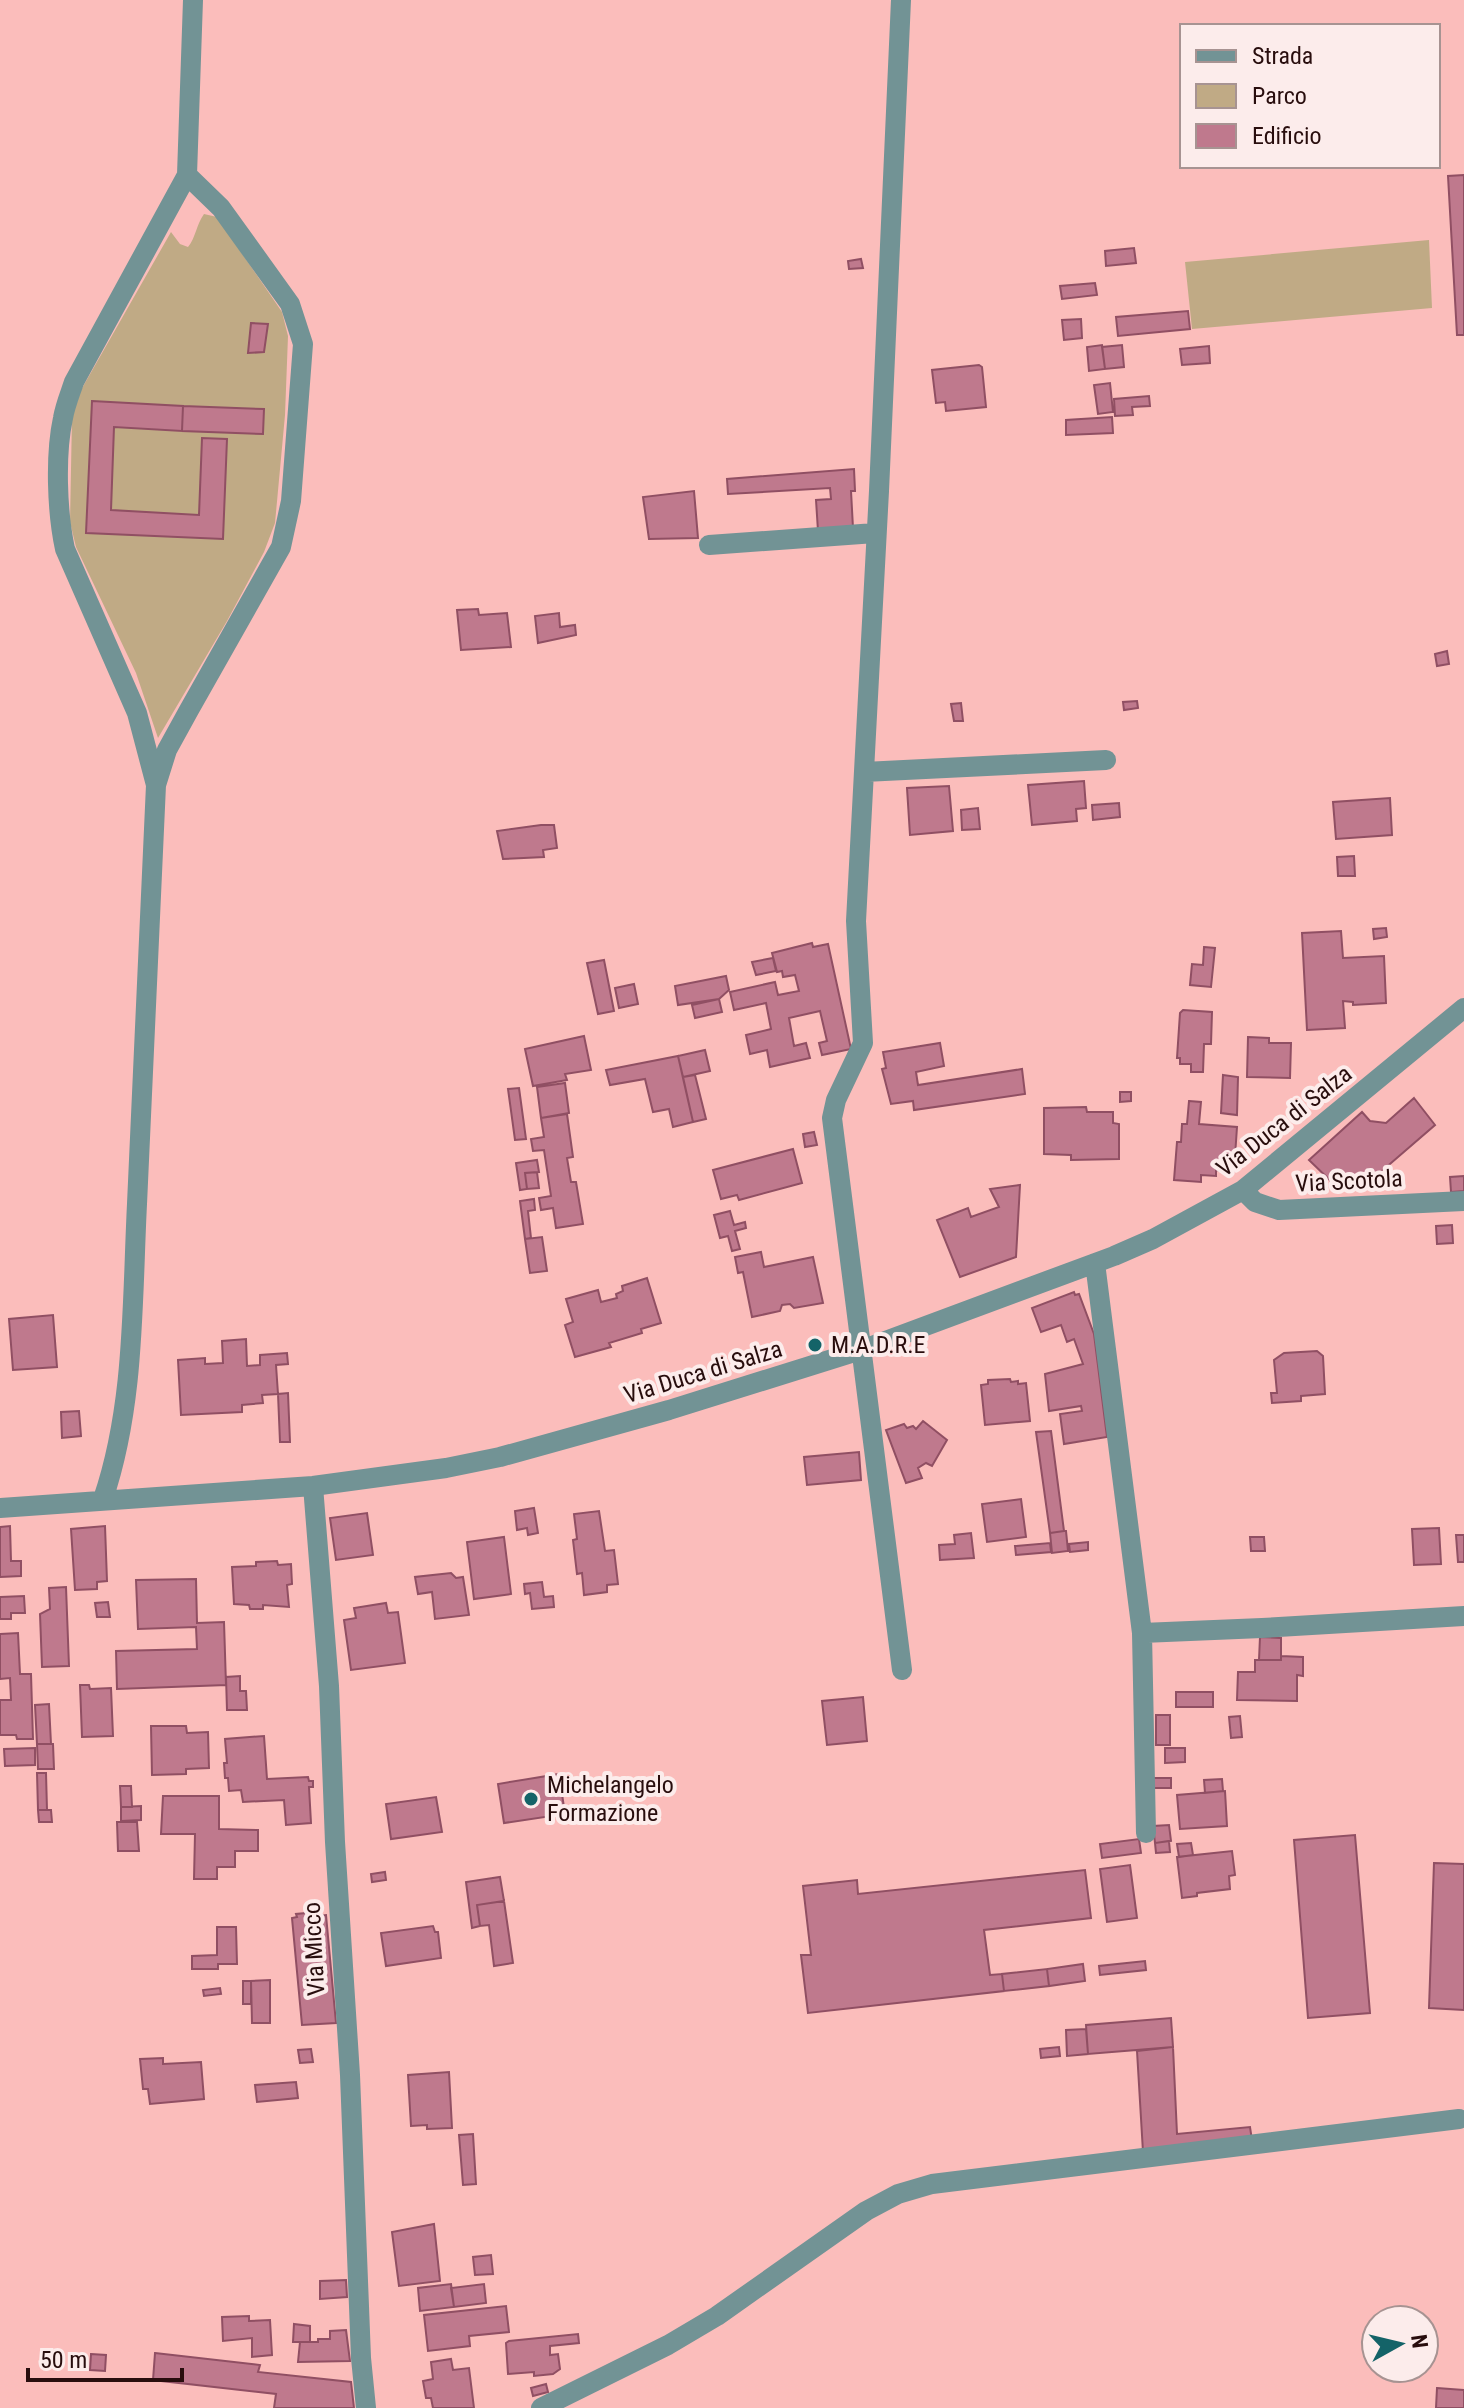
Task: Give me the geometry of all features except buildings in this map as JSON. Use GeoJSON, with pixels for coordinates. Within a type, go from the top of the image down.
{"type":"FeatureCollection","features":[{"type":"Feature","properties":{"kind":"street"},"geometry":{"type":"LineString","coordinates":[[156,785],[137,713],[65,549],[61,531],[59,462],[62,419],[74,382],[187,175],[193,0]]}},
{"type":"Feature","properties":{"kind":"street"},"geometry":{"type":"LineString","coordinates":[[901,0],[856,921],[863,1043],[836,1100],[832,1118],[902,1670]]}},
{"type":"Feature","properties":{"kind":"street"},"geometry":{"type":"LineString","coordinates":[[103,1499],[112,1473],[124,1411],[132,1314],[156,785],[167,750],[281,547],[291,501],[303,344],[300,327],[290,304],[221,208],[187,175]]}},
{"type":"Feature","properties":{"kind":"street"},"geometry":{"type":"LineString","coordinates":[[709,545],[875,533]]}},
{"type":"Feature","properties":{"kind":"street"},"geometry":{"type":"LineString","coordinates":[[864,772],[1106,760]]}},
{"type":"Feature","properties":{"kind":"street","name":"Via Duca di Salza"},"geometry":{"type":"LineString","coordinates":[[0,1508],[313,1486],[446,1468],[500,1457],[669,1410],[861,1350],[1153,1239],[1243,1190],[1464,1008]]}},
{"type":"Feature","properties":{"kind":"street","name":"Via Scotola"},"geometry":{"type":"LineString","coordinates":[[1243,1190],[1255,1202],[1279,1210],[1464,1201]]}},
{"type":"Feature","properties":{"kind":"street"},"geometry":{"type":"LineString","coordinates":[[1095,1263],[1142,1633],[1146,1833]]}},
{"type":"Feature","properties":{"kind":"street","name":"Via Micco"},"geometry":{"type":"LineString","coordinates":[[313,1486],[329,1686],[337,1886],[350,2075],[361,2358],[366,2408]]}},
{"type":"Feature","properties":{"kind":"street"},"geometry":{"type":"LineString","coordinates":[[1142,1633],[1464,1616]]}},
{"type":"Feature","properties":{"kind":"street"},"geometry":{"type":"LineString","coordinates":[[541,2408],[668,2345],[705,2323],[774,2278],[866,2211],[898,2194],[932,2184],[1459,2119]]}},
{"type":"Feature","properties":{"kind":"green space"},"geometry":{"type":"Polygon","coordinates":[[[204,214],[217,217],[282,312],[288,336],[285,415],[275,523],[264,552],[158,738],[136,673],[76,547],[70,522],[72,417],[81,390],[171,232],[180,244],[188,247],[204,214]]]}},
{"type":"Feature","properties":{"kind":"green space"},"geometry":{"type":"Polygon","coordinates":[[[1429,240],[1432,308],[1192,329],[1185,262],[1429,240]]]}},
{"type":"Feature","properties":{"kind":"place","name":"M.A.D.R.E"},"geometry":{"type":"Point","coordinates":[815,1345]}},
{"type":"Feature","properties":{"kind":"place","name":"Michelangelo Formazione"},"geometry":{"type":"Point","coordinates":[531,1799]}}]}
